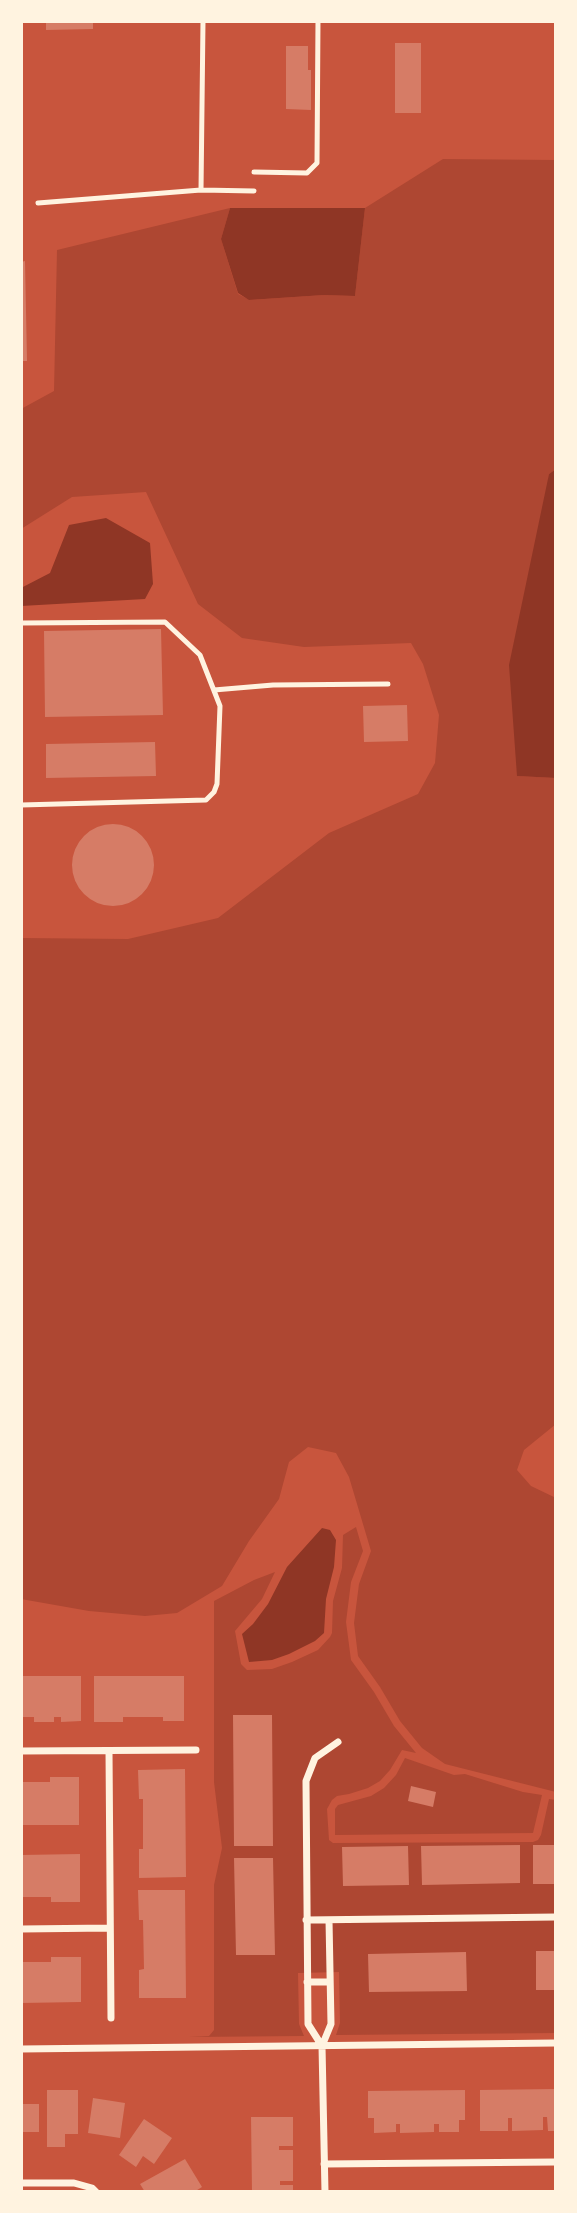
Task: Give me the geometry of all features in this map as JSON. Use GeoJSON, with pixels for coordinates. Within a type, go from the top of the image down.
{"type":"FeatureCollection","features":[{"type":"Feature","properties":{"kind":"street"},"geometry":{"type":"LineString","coordinates":[[322,2046],[308,2024],[306,1781],[315,1758],[338,1742]]}},
{"type":"Feature","properties":{"kind":"street"},"geometry":{"type":"LineString","coordinates":[[21,1751],[195,1750]]}},
{"type":"Feature","properties":{"kind":"street"},"geometry":{"type":"LineString","coordinates":[[109,1751],[111,2018]]}},
{"type":"Feature","properties":{"kind":"street"},"geometry":{"type":"LineString","coordinates":[[306,1920],[556,1917]]}},
{"type":"Feature","properties":{"kind":"street"},"geometry":{"type":"LineString","coordinates":[[325,2192],[322,2046],[331,2024],[329,1920]]}},
{"type":"Feature","properties":{"kind":"street"},"geometry":{"type":"LineString","coordinates":[[21,1929],[110,1928]]}},
{"type":"Feature","properties":{"kind":"street"},"geometry":{"type":"LineString","coordinates":[[307,1982],[330,1982]]}},
{"type":"Feature","properties":{"kind":"street"},"geometry":{"type":"LineString","coordinates":[[21,2049],[556,2043]]}},
{"type":"Feature","properties":{"kind":"street"},"geometry":{"type":"LineString","coordinates":[[324,2164],[556,2162]]}},
{"type":"Feature","properties":{"kind":"street"},"geometry":{"type":"LineString","coordinates":[[21,2183],[74,2183],[92,2188],[96,2192]]}},
{"type":"Feature","properties":{"kind":"lane"},"geometry":{"type":"LineString","coordinates":[[201,190],[203,21]]}},
{"type":"Feature","properties":{"kind":"lane"},"geometry":{"type":"LineString","coordinates":[[254,172],[307,173],[317,163],[318,21]]}},
{"type":"Feature","properties":{"kind":"lane"},"geometry":{"type":"LineString","coordinates":[[38,203],[201,190],[254,191]]}},
{"type":"Feature","properties":{"kind":"lane"},"geometry":{"type":"LineString","coordinates":[[21,623],[165,622],[200,655],[220,706],[217,785],[206,800],[21,805]]}},
{"type":"Feature","properties":{"kind":"lane"},"geometry":{"type":"LineString","coordinates":[[214,690],[273,685],[388,684]]}},
{"type":"Feature","properties":{"kind":"shaded area"},"geometry":{"type":"Polygon","coordinates":[[[443,159],[556,160],[556,469],[549,474],[517,776],[556,778],[556,1424],[524,1450],[517,1470],[531,1486],[556,1498],[556,1792],[445,1764],[422,1748],[400,1721],[358,1656],[354,1623],[359,1584],[371,1551],[349,1477],[336,1453],[308,1447],[289,1462],[279,1499],[222,1586],[177,1613],[145,1616],[89,1611],[21,1599],[21,938],[128,939],[218,918],[329,833],[418,794],[435,763],[439,715],[423,664],[411,643],[304,647],[242,638],[198,604],[146,492],[72,497],[21,529],[21,409],[54,391],[57,250],[230,208],[221,239],[238,294],[250,300],[324,295],[355,296],[365,208],[443,159]]]}},
{"type":"Feature","properties":{"kind":"shaded area"},"geometry":{"type":"Polygon","coordinates":[[[230,208],[365,208],[355,296],[324,295],[249,300],[238,293],[221,239],[230,208]]]}},
{"type":"Feature","properties":{"kind":"shaded area"},"geometry":{"type":"Polygon","coordinates":[[[556,469],[556,778],[517,776],[509,665],[549,474],[556,469]]]}},
{"type":"Feature","properties":{"kind":"shaded area"},"geometry":{"type":"Polygon","coordinates":[[[106,518],[150,543],[153,584],[145,599],[21,606],[21,588],[50,573],[69,525],[106,518]]]}},
{"type":"Feature","properties":{"kind":"shaded area"},"geometry":{"type":"Polygon","coordinates":[[[356,1527],[363,1551],[351,1582],[346,1622],[351,1660],[394,1726],[416,1753],[402,1750],[380,1781],[332,1800],[327,1809],[329,1840],[333,1843],[533,1842],[541,1835],[549,1799],[556,1800],[556,2033],[336,2035],[340,2023],[339,1972],[298,1973],[299,2024],[304,2036],[189,2037],[209,2036],[214,2030],[214,1885],[222,1848],[214,1782],[214,1601],[275,1572],[262,1599],[235,1631],[241,1664],[247,1670],[272,1669],[318,1650],[332,1633],[333,1601],[342,1568],[343,1535],[356,1527]]]}},
{"type":"Feature","properties":{"kind":"shaded area"},"geometry":{"type":"Polygon","coordinates":[[[322,1528],[330,1530],[336,1540],[334,1567],[326,1599],[324,1633],[315,1641],[289,1654],[272,1660],[249,1662],[242,1634],[268,1604],[287,1567],[322,1528]]]}},
{"type":"Feature","properties":{"kind":"shaded area"},"geometry":{"type":"Polygon","coordinates":[[[405,1758],[454,1775],[465,1774],[523,1792],[542,1795],[533,1833],[335,1835],[335,1809],[338,1805],[371,1796],[384,1788],[396,1775],[405,1758]]]}},
{"type":"Feature","properties":{"kind":"building"},"geometry":{"type":"Polygon","coordinates":[[[46,21],[93,21],[93,29],[46,30],[46,21]]]}},
{"type":"Feature","properties":{"kind":"building"},"geometry":{"type":"Polygon","coordinates":[[[395,43],[421,43],[421,113],[395,113],[395,43]]]}},
{"type":"Feature","properties":{"kind":"building"},"geometry":{"type":"Polygon","coordinates":[[[286,46],[308,46],[311,110],[286,109],[286,46]]]}},
{"type":"Feature","properties":{"kind":"building"},"geometry":{"type":"Polygon","coordinates":[[[25,261],[27,361],[21,361],[21,262],[25,261]]]}},
{"type":"Feature","properties":{"kind":"building"},"geometry":{"type":"Polygon","coordinates":[[[161,629],[163,715],[45,717],[44,631],[161,629]]]}},
{"type":"Feature","properties":{"kind":"building"},"geometry":{"type":"Polygon","coordinates":[[[407,705],[408,741],[364,742],[363,706],[407,705]]]}},
{"type":"Feature","properties":{"kind":"building"},"geometry":{"type":"Polygon","coordinates":[[[155,742],[156,776],[46,778],[46,744],[155,742]]]}},
{"type":"Feature","properties":{"kind":"building"},"geometry":{"type":"Polygon","coordinates":[[[105,824],[121,824],[136,831],[147,842],[154,857],[151,881],[142,894],[121,906],[105,906],[90,899],[79,888],[72,873],[72,857],[79,842],[90,831],[105,824]]]}},
{"type":"Feature","properties":{"kind":"building"},"geometry":{"type":"Polygon","coordinates":[[[21,1676],[81,1676],[81,1721],[61,1722],[61,1717],[54,1717],[54,1722],[34,1722],[34,1717],[21,1717],[21,1676]]]}},
{"type":"Feature","properties":{"kind":"building"},"geometry":{"type":"Polygon","coordinates":[[[94,1676],[184,1676],[184,1721],[163,1721],[163,1717],[123,1717],[123,1722],[94,1722],[94,1676]]]}},
{"type":"Feature","properties":{"kind":"building"},"geometry":{"type":"Polygon","coordinates":[[[233,1715],[272,1715],[273,1846],[234,1846],[233,1715]]]}},
{"type":"Feature","properties":{"kind":"building"},"geometry":{"type":"Polygon","coordinates":[[[185,1769],[186,1877],[139,1878],[139,1849],[143,1849],[143,1799],[139,1799],[138,1770],[185,1769]]]}},
{"type":"Feature","properties":{"kind":"building"},"geometry":{"type":"Polygon","coordinates":[[[50,1777],[79,1777],[79,1825],[21,1825],[21,1782],[50,1782],[50,1777]]]}},
{"type":"Feature","properties":{"kind":"building"},"geometry":{"type":"Polygon","coordinates":[[[411,1786],[436,1792],[433,1807],[408,1801],[411,1786]]]}},
{"type":"Feature","properties":{"kind":"building"},"geometry":{"type":"Polygon","coordinates":[[[520,1845],[520,1883],[422,1885],[421,1846],[520,1845]]]}},
{"type":"Feature","properties":{"kind":"building"},"geometry":{"type":"Polygon","coordinates":[[[533,1845],[556,1845],[556,1884],[533,1884],[533,1845]]]}},
{"type":"Feature","properties":{"kind":"building"},"geometry":{"type":"Polygon","coordinates":[[[408,1846],[409,1885],[343,1886],[342,1847],[408,1846]]]}},
{"type":"Feature","properties":{"kind":"building"},"geometry":{"type":"Polygon","coordinates":[[[80,1854],[80,1902],[51,1902],[51,1897],[21,1897],[21,1855],[80,1854]]]}},
{"type":"Feature","properties":{"kind":"building"},"geometry":{"type":"Polygon","coordinates":[[[234,1858],[273,1858],[275,1955],[236,1955],[234,1858]]]}},
{"type":"Feature","properties":{"kind":"building"},"geometry":{"type":"Polygon","coordinates":[[[138,1890],[185,1890],[186,1998],[139,1998],[139,1970],[144,1969],[143,1920],[139,1920],[138,1890]]]}},
{"type":"Feature","properties":{"kind":"building"},"geometry":{"type":"Polygon","coordinates":[[[536,1951],[556,1951],[556,1990],[536,1990],[536,1951]]]}},
{"type":"Feature","properties":{"kind":"building"},"geometry":{"type":"Polygon","coordinates":[[[466,1952],[467,1991],[369,1992],[368,1954],[466,1952]]]}},
{"type":"Feature","properties":{"kind":"building"},"geometry":{"type":"Polygon","coordinates":[[[51,1957],[81,1957],[81,2002],[21,2003],[21,1962],[51,1962],[51,1957]]]}},
{"type":"Feature","properties":{"kind":"building"},"geometry":{"type":"Polygon","coordinates":[[[556,2089],[556,2131],[548,2131],[547,2117],[543,2117],[543,2130],[512,2131],[512,2118],[508,2118],[508,2131],[480,2131],[480,2090],[556,2089]]]}},
{"type":"Feature","properties":{"kind":"building"},"geometry":{"type":"Polygon","coordinates":[[[47,2090],[78,2090],[78,2134],[65,2134],[65,2147],[47,2147],[47,2090]]]}},
{"type":"Feature","properties":{"kind":"building"},"geometry":{"type":"Polygon","coordinates":[[[465,2090],[465,2120],[459,2120],[459,2132],[439,2132],[439,2124],[434,2124],[434,2132],[400,2133],[400,2124],[396,2124],[396,2132],[374,2133],[374,2118],[368,2118],[368,2091],[465,2090]]]}},
{"type":"Feature","properties":{"kind":"building"},"geometry":{"type":"Polygon","coordinates":[[[93,2098],[125,2103],[120,2138],[88,2133],[93,2098]]]}},
{"type":"Feature","properties":{"kind":"building"},"geometry":{"type":"Polygon","coordinates":[[[21,2104],[39,2104],[39,2132],[21,2132],[21,2104]]]}},
{"type":"Feature","properties":{"kind":"building"},"geometry":{"type":"Polygon","coordinates":[[[251,2117],[293,2117],[293,2146],[279,2146],[279,2150],[293,2150],[293,2181],[280,2181],[280,2185],[293,2185],[293,2192],[252,2192],[251,2117]]]}},
{"type":"Feature","properties":{"kind":"building"},"geometry":{"type":"Polygon","coordinates":[[[144,2119],[172,2138],[154,2164],[143,2156],[136,2167],[119,2155],[144,2119]]]}},
{"type":"Feature","properties":{"kind":"building"},"geometry":{"type":"Polygon","coordinates":[[[185,2159],[202,2187],[194,2192],[145,2192],[140,2184],[185,2159]]]}}]}
